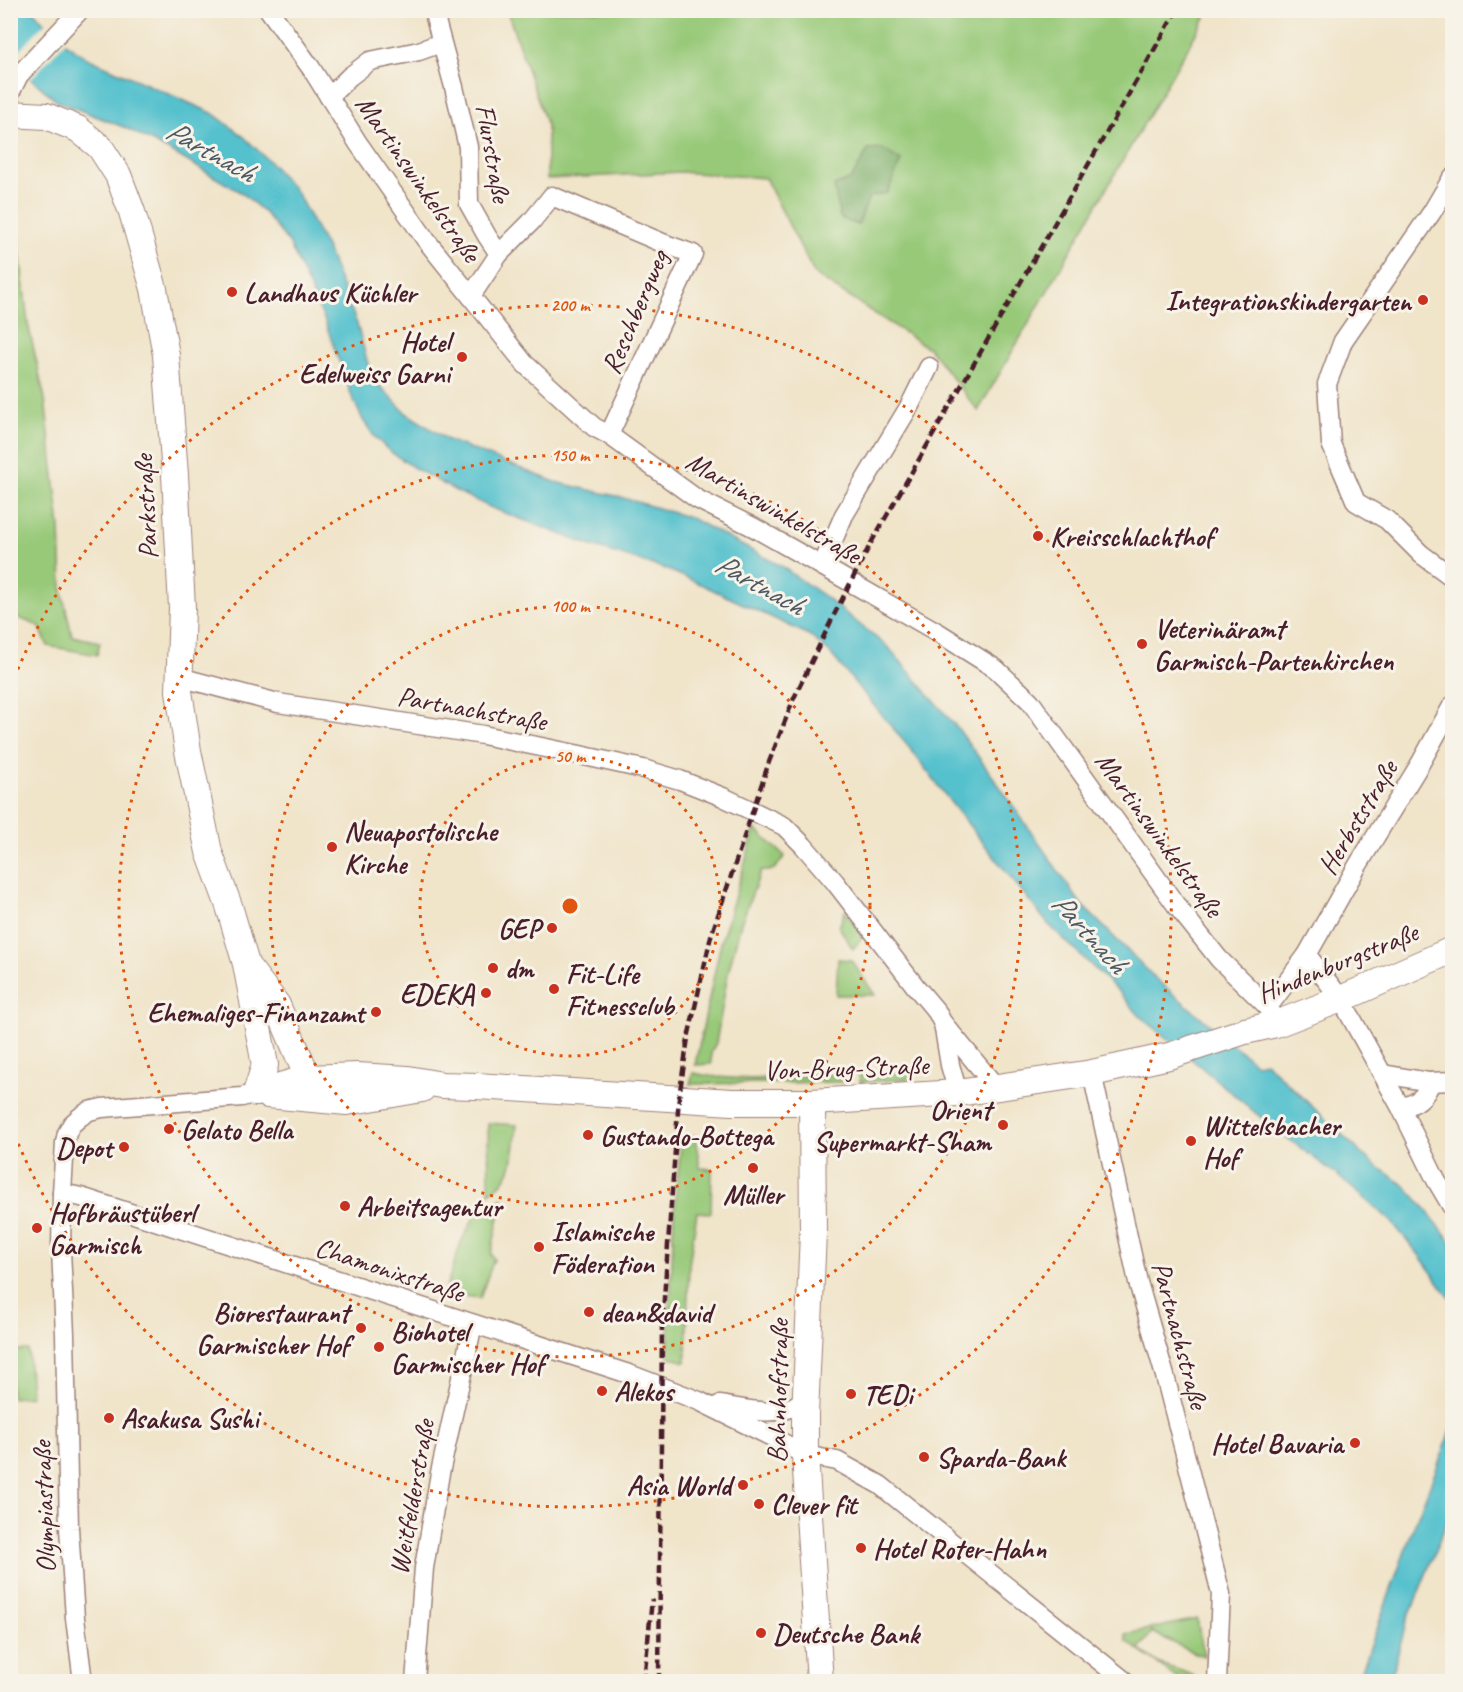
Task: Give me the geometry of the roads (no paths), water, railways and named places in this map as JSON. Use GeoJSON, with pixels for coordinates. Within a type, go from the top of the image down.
{"type":"FeatureCollection","features":[{"type":"Feature","properties":{"kind":"street"},"geometry":{"type":"LineString","coordinates":[[10,93],[19,75],[80,10]]}},
{"type":"Feature","properties":{"kind":"street","name":"Martinswinkelstraße"},"geometry":{"type":"LineString","coordinates":[[269,10],[311,68],[358,143],[426,240],[525,364],[594,427],[609,435],[697,499],[822,566],[939,633],[996,669],[1030,702],[1176,905],[1219,959],[1272,1016]]}},
{"type":"Feature","properties":{"kind":"street","name":"Flurstraße"},"geometry":{"type":"LineString","coordinates":[[433,10],[468,147],[470,204],[499,254]]}},
{"type":"Feature","properties":{"kind":"street"},"geometry":{"type":"LineString","coordinates":[[329,97],[349,77],[370,61],[419,51],[441,43]]}},
{"type":"Feature","properties":{"kind":"street","name":"Parkstraße"},"geometry":{"type":"LineString","coordinates":[[10,114],[46,116],[78,129],[100,147],[118,175],[154,289],[166,355],[175,475],[182,608],[179,691],[206,842],[229,906],[246,964],[265,1065],[256,1093]]}},
{"type":"Feature","properties":{"kind":"street"},"geometry":{"type":"LineString","coordinates":[[1452,178],[1432,212],[1343,341],[1327,384],[1331,444],[1356,502],[1387,520],[1421,554],[1452,577]]}},
{"type":"Feature","properties":{"kind":"street","name":"Reschbergweg"},"geometry":{"type":"LineString","coordinates":[[499,254],[531,222],[552,196],[693,254],[609,435]]}},
{"type":"Feature","properties":{"kind":"street"},"geometry":{"type":"LineString","coordinates":[[471,296],[499,254]]}},
{"type":"Feature","properties":{"kind":"street"},"geometry":{"type":"LineString","coordinates":[[822,566],[844,515],[909,407],[929,368]]}},
{"type":"Feature","properties":{"kind":"street","name":"Partnachstraße"},"geometry":{"type":"LineString","coordinates":[[179,677],[278,703],[483,735],[643,769],[680,780],[723,797],[784,826],[835,882],[937,1012],[942,1022],[996,1087]]}},
{"type":"Feature","properties":{"kind":"street","name":"Herbststraße"},"geometry":{"type":"LineString","coordinates":[[1272,1016],[1452,706]]}},
{"type":"Feature","properties":{"kind":"street","name":"Hindenburgstraße"},"geometry":{"type":"LineString","coordinates":[[1245,1031],[1272,1016],[1341,999],[1452,950]]}},
{"type":"Feature","properties":{"kind":"street"},"geometry":{"type":"LineString","coordinates":[[1307,955],[1341,999],[1401,1107],[1436,1180],[1452,1207]]}},
{"type":"Feature","properties":{"kind":"street","name":"Parkstraße"},"geometry":{"type":"LineString","coordinates":[[246,964],[277,1005],[306,1074]]}},
{"type":"Feature","properties":{"kind":"street","name":"Partnachstraße"},"geometry":{"type":"LineString","coordinates":[[942,1022],[958,1093]]}},
{"type":"Feature","properties":{"kind":"street","name":"Von-Brug-Straße"},"geometry":{"type":"LineString","coordinates":[[256,1093],[306,1074],[408,1079],[442,1085],[732,1102],[812,1102],[958,1093],[1092,1073],[1169,1056],[1245,1031]]}},
{"type":"Feature","properties":{"kind":"street","name":"Partnachstraße"},"geometry":{"type":"LineString","coordinates":[[1092,1073],[1138,1282],[1166,1376],[1221,1594],[1217,1682]]}},
{"type":"Feature","properties":{"kind":"street"},"geometry":{"type":"LineString","coordinates":[[1383,1074],[1431,1082],[1452,1081]]}},
{"type":"Feature","properties":{"kind":"street"},"geometry":{"type":"LineString","coordinates":[[1401,1107],[1415,1104],[1428,1091],[1431,1082]]}},
{"type":"Feature","properties":{"kind":"street","name":"Von-Brug-Straße"},"geometry":{"type":"LineString","coordinates":[[256,1093],[347,1102],[442,1085]]}},
{"type":"Feature","properties":{"kind":"street","name":"Olympiastraße"},"geometry":{"type":"LineString","coordinates":[[83,1682],[75,1618],[69,1528],[61,1250],[64,1152],[67,1133],[80,1117],[89,1111],[102,1108],[242,1097],[256,1093]]}},
{"type":"Feature","properties":{"kind":"street","name":"Bahnhofstraße"},"geometry":{"type":"LineString","coordinates":[[812,1102],[813,1233],[805,1455],[820,1682]]}},
{"type":"Feature","properties":{"kind":"street","name":"Chamonixstraße"},"geometry":{"type":"LineString","coordinates":[[62,1193],[81,1197],[629,1374],[699,1401],[805,1455],[837,1461],[880,1485],[1126,1682]]}},
{"type":"Feature","properties":{"kind":"street","name":"Weitfelderstraße"},"geometry":{"type":"LineString","coordinates":[[416,1682],[424,1568],[440,1473],[474,1324]]}},
{"type":"Feature","properties":{"kind":"street","name":"Chamonixstraße"},"geometry":{"type":"LineString","coordinates":[[699,1401],[761,1412],[788,1410],[806,1397]]}},
{"type":"Feature","properties":{"kind":"water","name":"Partnach"},"geometry":{"type":"Polygon","coordinates":[[[10,11],[34,11],[54,35],[87,58],[212,113],[243,136],[269,161],[297,193],[327,249],[357,324],[368,364],[380,386],[406,413],[448,440],[555,482],[620,497],[691,518],[781,566],[828,599],[889,648],[959,730],[1081,904],[1157,980],[1256,1064],[1265,1062],[1370,1161],[1405,1186],[1424,1207],[1452,1243],[1452,1301],[1417,1252],[1390,1220],[1337,1175],[1271,1126],[1138,1014],[1117,990],[1048,924],[912,751],[830,653],[809,635],[663,568],[589,545],[492,508],[456,491],[389,451],[374,436],[363,420],[352,397],[324,319],[289,243],[265,213],[242,193],[170,151],[126,128],[57,101],[20,69],[11,57],[10,11]]]}},
{"type":"Feature","properties":{"kind":"water"},"geometry":{"type":"Polygon","coordinates":[[[1452,1429],[1452,1509],[1406,1624],[1390,1681],[1358,1681],[1414,1526],[1452,1429]]]}},
{"type":"Feature","properties":{"kind":"railway"},"geometry":{"type":"LineString","coordinates":[[659,1682],[662,1325],[679,1097],[688,1038],[711,936],[769,762],[794,698],[833,617],[871,543],[1177,10]]}},
{"type":"Feature","properties":{"kind":"railway"},"geometry":{"type":"LineString","coordinates":[[644,1682],[652,1599]]}},
{"type":"Feature","properties":{"kind":"place","name":"Landhaus Küchler"},"geometry":{"type":"Point","coordinates":[232,292]}},
{"type":"Feature","properties":{"kind":"place","name":"Integrationskindergarten"},"geometry":{"type":"Point","coordinates":[1423,300]}},
{"type":"Feature","properties":{"kind":"place","name":"Hotel Edelweiss Garni"},"geometry":{"type":"Point","coordinates":[462,357]}},
{"type":"Feature","properties":{"kind":"place","name":"Kreisschlachthof"},"geometry":{"type":"Point","coordinates":[1038,536]}},
{"type":"Feature","properties":{"kind":"place","name":"Veterinäramt Garmisch-Partenkirchen"},"geometry":{"type":"Point","coordinates":[1142,644]}},
{"type":"Feature","properties":{"kind":"place","name":"Neuapostolische Kirche"},"geometry":{"type":"Point","coordinates":[332,847]}},
{"type":"Feature","properties":{"kind":"place","name":"GEP"},"geometry":{"type":"Point","coordinates":[552,928]}},
{"type":"Feature","properties":{"kind":"place","name":"dm"},"geometry":{"type":"Point","coordinates":[493,968]}},
{"type":"Feature","properties":{"kind":"place","name":"Fit-Life Fitnessclub"},"geometry":{"type":"Point","coordinates":[554,989]}},
{"type":"Feature","properties":{"kind":"place","name":"EDEKA"},"geometry":{"type":"Point","coordinates":[486,993]}},
{"type":"Feature","properties":{"kind":"place","name":"Ehemaliges-Finanzamt"},"geometry":{"type":"Point","coordinates":[376,1012]}},
{"type":"Feature","properties":{"kind":"place","name":"Orient Supermarkt-Sham"},"geometry":{"type":"Point","coordinates":[1003,1125]}},
{"type":"Feature","properties":{"kind":"place","name":"Gelato Bella"},"geometry":{"type":"Point","coordinates":[169,1129]}},
{"type":"Feature","properties":{"kind":"place","name":"Gustando-Bottega"},"geometry":{"type":"Point","coordinates":[588,1135]}},
{"type":"Feature","properties":{"kind":"place","name":"Wittelsbacher Hof"},"geometry":{"type":"Point","coordinates":[1191,1141]}},
{"type":"Feature","properties":{"kind":"place","name":"Depot"},"geometry":{"type":"Point","coordinates":[124,1147]}},
{"type":"Feature","properties":{"kind":"place","name":"Müller"},"geometry":{"type":"Point","coordinates":[753,1168]}},
{"type":"Feature","properties":{"kind":"place","name":"Arbeitsagentur"},"geometry":{"type":"Point","coordinates":[345,1206]}},
{"type":"Feature","properties":{"kind":"place","name":"Hofbräustüberl Garmisch"},"geometry":{"type":"Point","coordinates":[37,1228]}},
{"type":"Feature","properties":{"kind":"place","name":"Islamische Föderation"},"geometry":{"type":"Point","coordinates":[539,1247]}},
{"type":"Feature","properties":{"kind":"place","name":"dean&david"},"geometry":{"type":"Point","coordinates":[589,1312]}},
{"type":"Feature","properties":{"kind":"place","name":"Biorestaurant Garmischer Hof"},"geometry":{"type":"Point","coordinates":[361,1328]}},
{"type":"Feature","properties":{"kind":"place","name":"Biohotel Garmischer Hof"},"geometry":{"type":"Point","coordinates":[379,1347]}},
{"type":"Feature","properties":{"kind":"place","name":"Alekos"},"geometry":{"type":"Point","coordinates":[602,1391]}},
{"type":"Feature","properties":{"kind":"place","name":"TEDi"},"geometry":{"type":"Point","coordinates":[851,1394]}},
{"type":"Feature","properties":{"kind":"place","name":"Asakusa Sushi"},"geometry":{"type":"Point","coordinates":[109,1418]}},
{"type":"Feature","properties":{"kind":"place","name":"Hotel Bavaria"},"geometry":{"type":"Point","coordinates":[1355,1443]}},
{"type":"Feature","properties":{"kind":"place","name":"Sparda-Bank"},"geometry":{"type":"Point","coordinates":[924,1457]}},
{"type":"Feature","properties":{"kind":"place","name":"Asia World"},"geometry":{"type":"Point","coordinates":[743,1485]}},
{"type":"Feature","properties":{"kind":"place","name":"Clever fit"},"geometry":{"type":"Point","coordinates":[759,1504]}},
{"type":"Feature","properties":{"kind":"place","name":"Hotel Roter-Hahn"},"geometry":{"type":"Point","coordinates":[861,1548]}},
{"type":"Feature","properties":{"kind":"place","name":"Deutsche Bank"},"geometry":{"type":"Point","coordinates":[761,1633]}}]}
